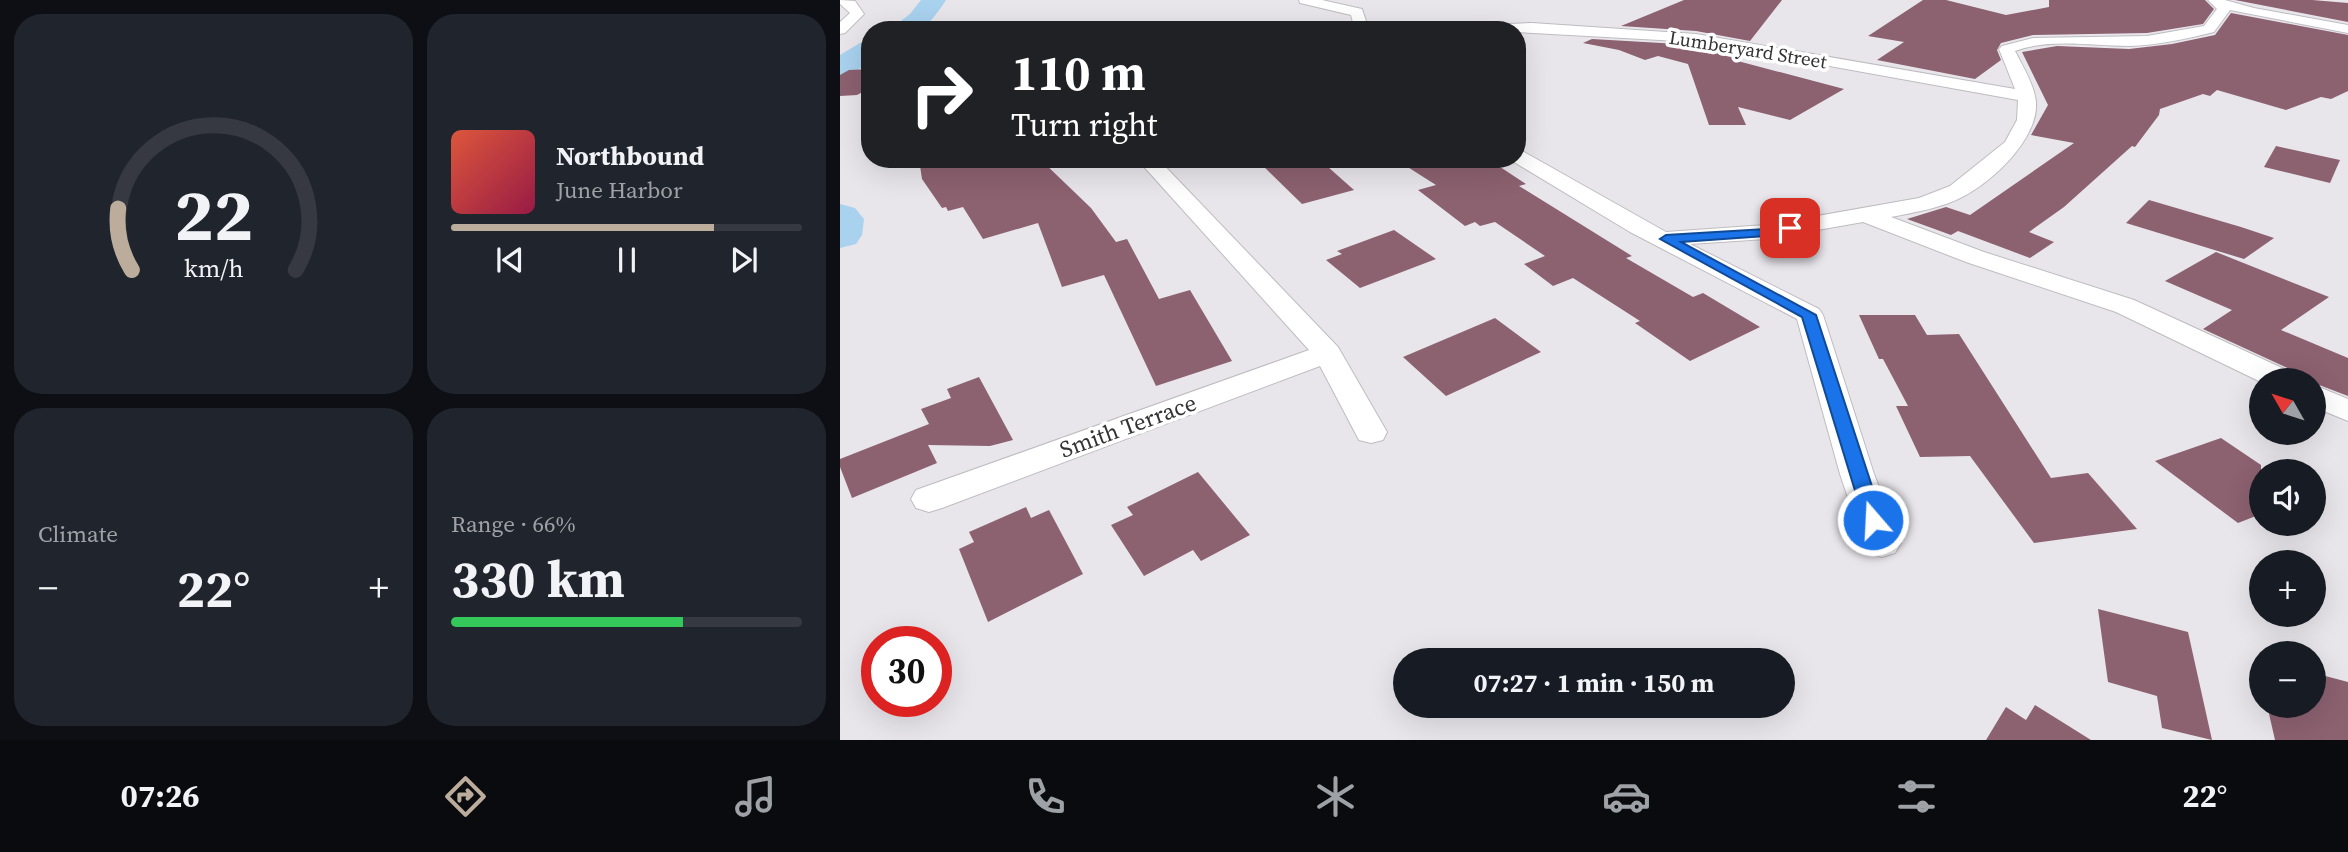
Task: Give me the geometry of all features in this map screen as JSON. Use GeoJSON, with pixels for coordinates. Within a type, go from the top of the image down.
{"type":"FeatureCollection","features":[{"type":"Feature","properties":{"kind":"street"},"geometry":{"type":"LineString","coordinates":[[840,30],[857,15],[850,4],[841,0]]}},
{"type":"Feature","properties":{"kind":"street"},"geometry":{"type":"LineString","coordinates":[[1306,0],[1357,12],[1360,21]]}},
{"type":"Feature","properties":{"kind":"street"},"geometry":{"type":"LineString","coordinates":[[2212,1],[2253,12],[2348,29]]}},
{"type":"Feature","properties":{"kind":"street"},"geometry":{"type":"LineString","coordinates":[[1666,239],[1766,232],[1924,204],[1958,191],[2013,145],[2026,120],[2028,96],[2007,49],[2038,40],[2095,43],[2142,41],[2209,29],[2225,8],[2212,1]]}},
{"type":"Feature","properties":{"kind":"street","name":"Lumberyard Street"},"geometry":{"type":"LineString","coordinates":[[1526,27],[1696,38],[2028,96]]}},
{"type":"Feature","properties":{"kind":"street"},"geometry":{"type":"LineString","coordinates":[[1526,161],[1638,227],[1666,239],[1809,315],[1857,474],[1882,543]]}},
{"type":"Feature","properties":{"kind":"street"},"geometry":{"type":"LineString","coordinates":[[1155,168],[1328,353],[1371,432]]}},
{"type":"Feature","properties":{"kind":"street"},"geometry":{"type":"LineString","coordinates":[[1863,214],[1975,257],[2125,306],[2257,368]]}},
{"type":"Feature","properties":{"kind":"street","name":"Smith Terrace"},"geometry":{"type":"LineString","coordinates":[[929,499],[1328,353]]}},
{"type":"Feature","properties":{"kind":"street"},"geometry":{"type":"LineString","coordinates":[[2326,401],[2348,411]]}},
{"type":"Feature","properties":{"kind":"building"},"geometry":{"type":"Polygon","coordinates":[[[1684,0],[1782,0],[1750,41],[1696,31],[1621,26],[1684,0]]]}},
{"type":"Feature","properties":{"kind":"building"},"geometry":{"type":"Polygon","coordinates":[[[1923,0],[1946,0],[2006,15],[2049,7],[2049,0],[2205,0],[2214,9],[2203,24],[2147,33],[2033,35],[2001,43],[1997,50],[2001,60],[1975,79],[1877,60],[1904,42],[1868,36],[1923,0]]]}},
{"type":"Feature","properties":{"kind":"building"},"geometry":{"type":"Polygon","coordinates":[[[2235,0],[2348,3],[2348,22],[2235,0]]]}},
{"type":"Feature","properties":{"kind":"building"},"geometry":{"type":"Polygon","coordinates":[[[2231,13],[2348,35],[2348,91],[2331,99],[2321,97],[2286,110],[2217,90],[2210,96],[2203,94],[2160,109],[2159,115],[2135,147],[2132,146],[2064,207],[2029,232],[2054,242],[2030,258],[1958,231],[1951,235],[1907,219],[1946,207],[1970,215],[2074,143],[2031,135],[2048,105],[2022,52],[2057,46],[2129,49],[2172,44],[2215,35],[2231,13]]]}},
{"type":"Feature","properties":{"kind":"building"},"geometry":{"type":"Polygon","coordinates":[[[1592,39],[1696,45],[1740,53],[1734,60],[1844,89],[1790,120],[1738,107],[1746,125],[1709,125],[1688,64],[1658,56],[1645,60],[1619,50],[1583,43],[1592,39]]]}},
{"type":"Feature","properties":{"kind":"building"},"geometry":{"type":"Polygon","coordinates":[[[861,69],[861,93],[840,96],[840,75],[849,70],[861,69]]]}},
{"type":"Feature","properties":{"kind":"building"},"geometry":{"type":"Polygon","coordinates":[[[2276,146],[2340,160],[2330,183],[2264,167],[2276,146]]]}},
{"type":"Feature","properties":{"kind":"building"},"geometry":{"type":"Polygon","coordinates":[[[920,168],[1049,168],[1091,208],[1116,242],[1127,239],[1159,299],[1190,290],[1232,361],[1156,386],[1104,275],[1062,287],[1038,223],[983,239],[963,207],[948,211],[946,207],[942,208],[922,179],[920,168]]]}},
{"type":"Feature","properties":{"kind":"building"},"geometry":{"type":"Polygon","coordinates":[[[1265,168],[1329,168],[1354,190],[1302,204],[1265,168]]]}},
{"type":"Feature","properties":{"kind":"building"},"geometry":{"type":"Polygon","coordinates":[[[1409,168],[1502,168],[1526,184],[1519,186],[1632,256],[1626,258],[1693,297],[1703,293],[1760,327],[1690,361],[1635,323],[1640,321],[1573,278],[1553,286],[1524,264],[1545,256],[1495,222],[1480,226],[1475,222],[1465,226],[1418,190],[1436,185],[1409,168]]]}},
{"type":"Feature","properties":{"kind":"building"},"geometry":{"type":"Polygon","coordinates":[[[2149,200],[2274,238],[2244,259],[2126,223],[2149,200]]]}},
{"type":"Feature","properties":{"kind":"building"},"geometry":{"type":"Polygon","coordinates":[[[1394,230],[1436,259],[1360,288],[1326,260],[1342,254],[1337,251],[1394,230]]]}},
{"type":"Feature","properties":{"kind":"building"},"geometry":{"type":"Polygon","coordinates":[[[2216,252],[2329,297],[2281,330],[2348,358],[2348,396],[2326,388],[2326,368],[2288,368],[2203,329],[2232,310],[2165,281],[2216,252]]]}},
{"type":"Feature","properties":{"kind":"building"},"geometry":{"type":"Polygon","coordinates":[[[1859,315],[1915,315],[1927,335],[1959,334],[2051,478],[2088,473],[2137,529],[2034,543],[1970,456],[1920,457],[1896,406],[1908,406],[1883,359],[1879,359],[1859,315]]]}},
{"type":"Feature","properties":{"kind":"building"},"geometry":{"type":"Polygon","coordinates":[[[1495,318],[1541,352],[1446,396],[1403,357],[1495,318]]]}},
{"type":"Feature","properties":{"kind":"building"},"geometry":{"type":"Polygon","coordinates":[[[979,377],[1013,440],[990,446],[928,445],[937,463],[852,498],[840,467],[840,459],[929,424],[921,409],[951,398],[947,389],[979,377]]]}},
{"type":"Feature","properties":{"kind":"building"},"geometry":{"type":"Polygon","coordinates":[[[2221,438],[2252,459],[2249,459],[2249,519],[2238,523],[2155,461],[2221,438]]]}},
{"type":"Feature","properties":{"kind":"building"},"geometry":{"type":"Polygon","coordinates":[[[1198,472],[1250,535],[1201,561],[1193,550],[1144,576],[1111,525],[1133,515],[1127,507],[1198,472]]]}},
{"type":"Feature","properties":{"kind":"building"},"geometry":{"type":"Polygon","coordinates":[[[1026,507],[1031,518],[1049,510],[1083,574],[988,622],[959,549],[974,542],[969,532],[1026,507]]]}},
{"type":"Feature","properties":{"kind":"building"},"geometry":{"type":"Polygon","coordinates":[[[2098,609],[2188,632],[2212,740],[2162,728],[2157,696],[2108,682],[2098,609]]]}},
{"type":"Feature","properties":{"kind":"building"},"geometry":{"type":"Polygon","coordinates":[[[2326,676],[2348,682],[2348,740],[2275,740],[2270,718],[2326,718],[2326,676]]]}},
{"type":"Feature","properties":{"kind":"building"},"geometry":{"type":"Polygon","coordinates":[[[2035,705],[2091,740],[1986,740],[2006,707],[2026,720],[2035,705]]]}},
{"type":"Feature","properties":{"kind":"waterway"},"geometry":{"type":"LineString","coordinates":[[916,21],[934,0]]}},
{"type":"Feature","properties":{"kind":"waterway"},"geometry":{"type":"LineString","coordinates":[[840,68],[861,55]]}},
{"type":"Feature","properties":{"kind":"waterway"},"geometry":{"type":"LineString","coordinates":[[840,217],[840,235]]}},
{"type":"Feature","properties":{"kind":"route"},"geometry":{"type":"LineString","coordinates":[[1790,228],[1666,239],[1809,315],[1873,520]]}}]}
